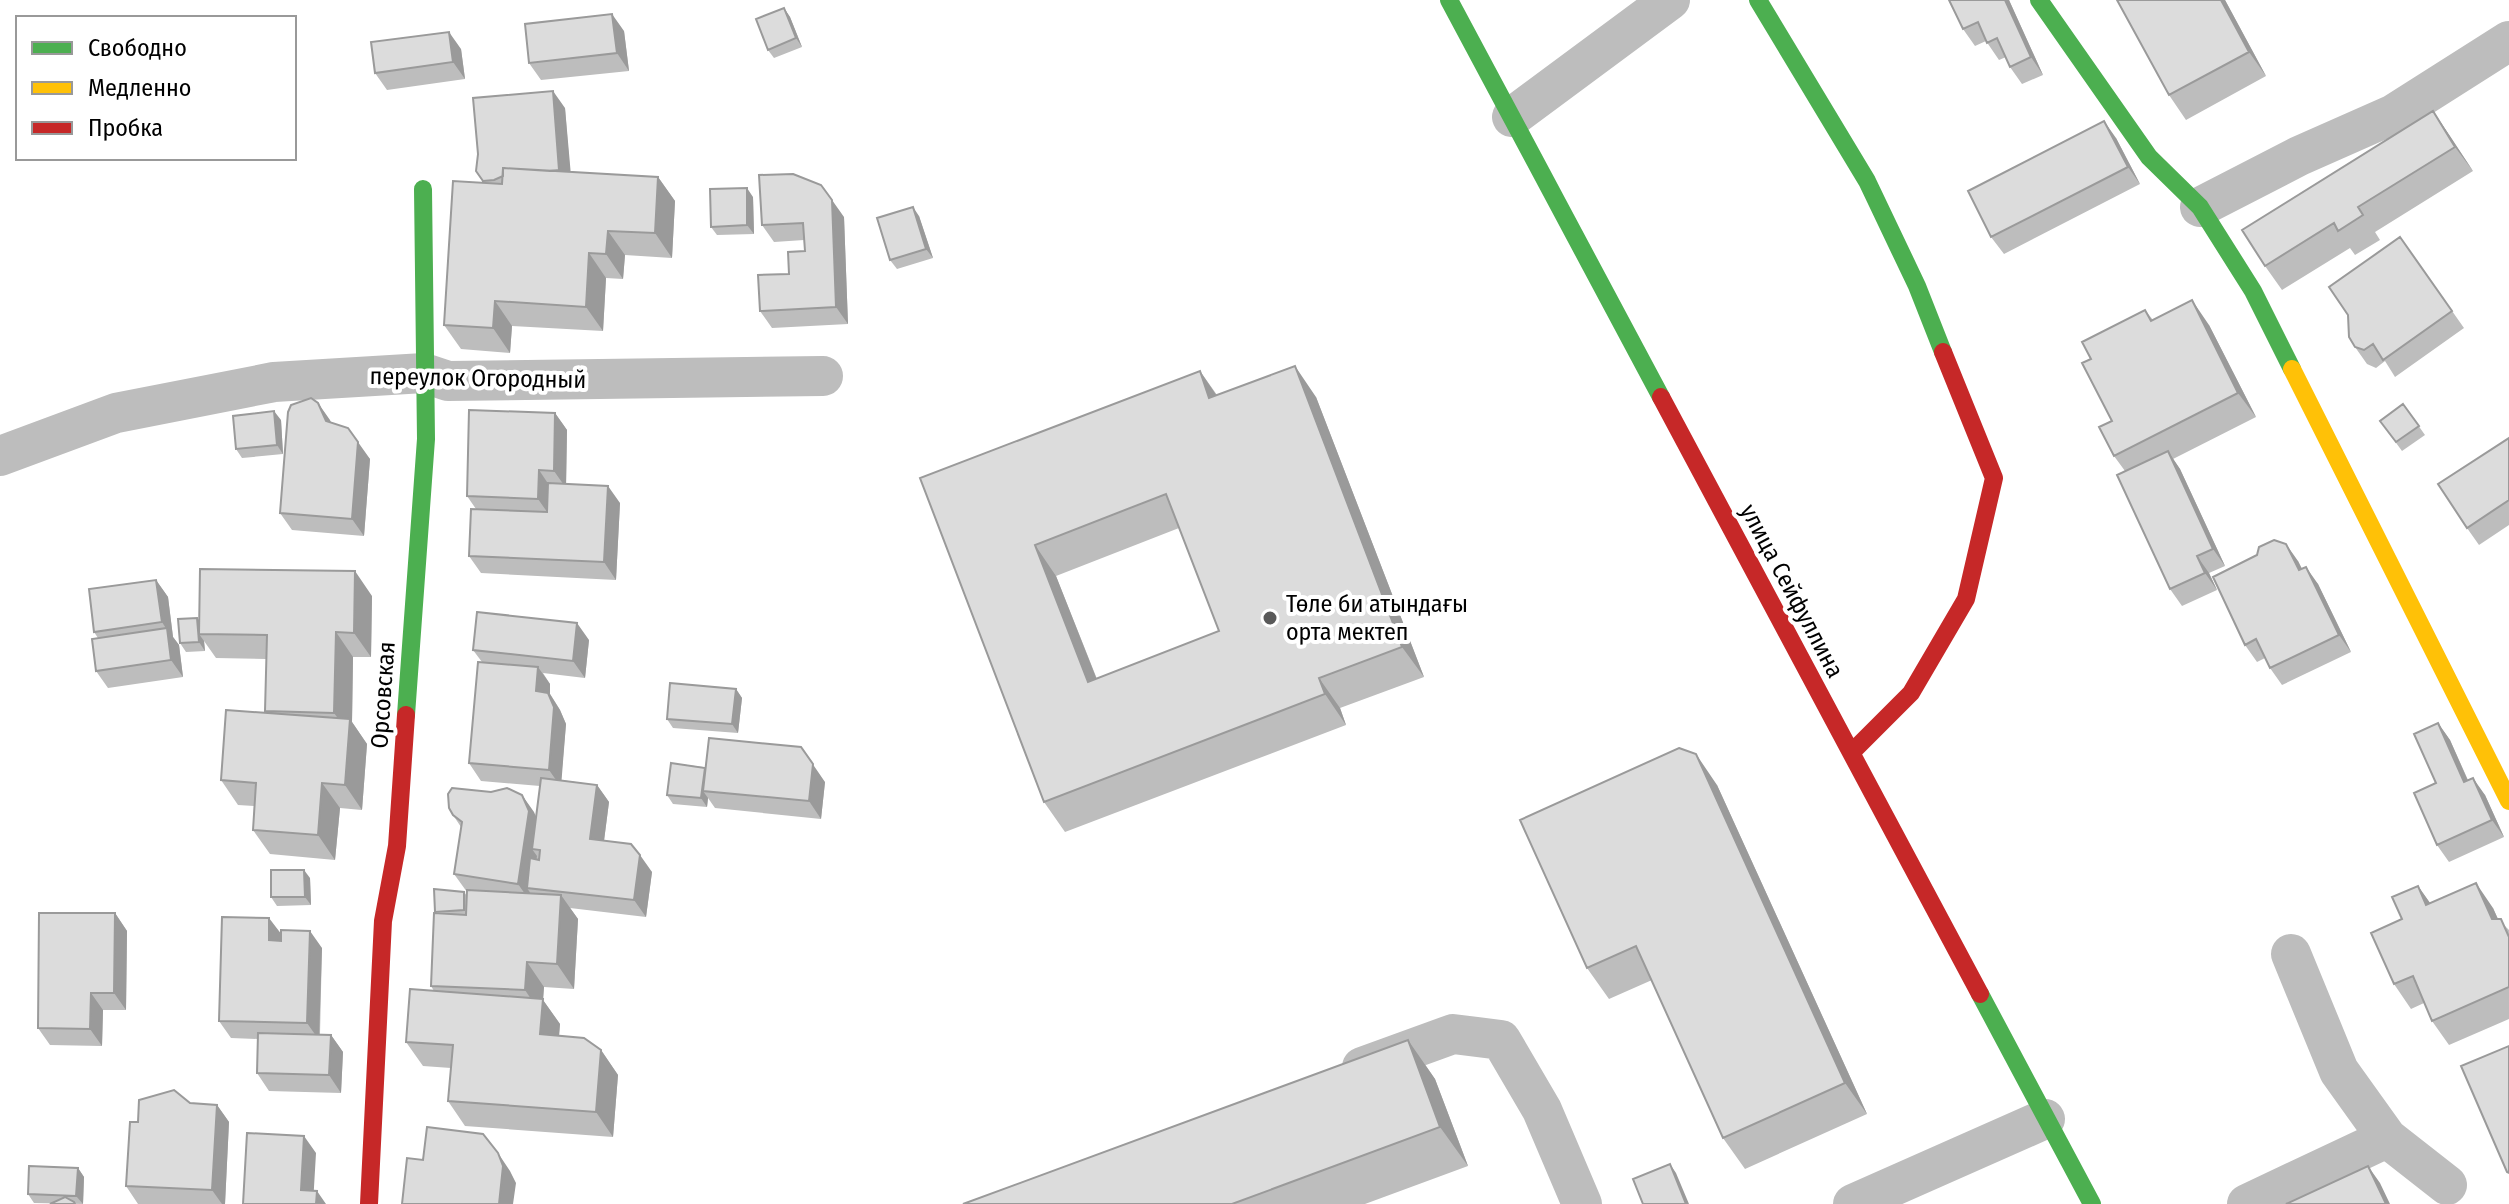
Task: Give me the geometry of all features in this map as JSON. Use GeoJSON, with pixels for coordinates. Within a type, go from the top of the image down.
{"type":"FeatureCollection","features":[{"type":"Feature","properties":{"kind":"street","name":"улица Сейфуллина"},"geometry":{"type":"LineString","coordinates":[[1449,0],[2092,1204]]}},
{"type":"Feature","properties":{"kind":"street"},"geometry":{"type":"LineString","coordinates":[[1512,117],[1670,0]]}},
{"type":"Feature","properties":{"kind":"street"},"geometry":{"type":"LineString","coordinates":[[1758,0],[1867,181],[1917,286],[1994,478],[1966,599],[1911,693],[1851,753]]}},
{"type":"Feature","properties":{"kind":"street"},"geometry":{"type":"LineString","coordinates":[[2039,0],[2149,157],[2200,207],[2253,291],[2509,801]]}},
{"type":"Feature","properties":{"kind":"street"},"geometry":{"type":"LineString","coordinates":[[2200,207],[2299,156],[2394,114],[2509,41]]}},
{"type":"Feature","properties":{"kind":"street","name":"Орсовская"},"geometry":{"type":"LineString","coordinates":[[369,1204],[383,921],[397,846],[426,439],[423,189]]}},
{"type":"Feature","properties":{"kind":"street","name":"переулок Огородный"},"geometry":{"type":"LineString","coordinates":[[0,456],[116,413],[274,382],[424,373],[448,381],[823,376]]}},
{"type":"Feature","properties":{"kind":"street"},"geometry":{"type":"LineString","coordinates":[[2291,954],[2339,1071],[2387,1138],[2447,1185]]}},
{"type":"Feature","properties":{"kind":"street"},"geometry":{"type":"LineString","coordinates":[[1326,1081],[1453,1034],[1501,1040],[1542,1110],[1582,1204]]}},
{"type":"Feature","properties":{"kind":"street"},"geometry":{"type":"LineString","coordinates":[[1853,1204],[2045,1119]]}},
{"type":"Feature","properties":{"kind":"street"},"geometry":{"type":"LineString","coordinates":[[2247,1204],[2387,1138]]}},
{"type":"Feature","properties":{"kind":"building"},"geometry":{"type":"Polygon","coordinates":[[[1949,0],[2005,0],[2031,57],[2010,67],[1997,38],[1987,43],[1978,22],[1963,29],[1949,0]]]}},
{"type":"Feature","properties":{"kind":"building"},"geometry":{"type":"Polygon","coordinates":[[[2117,0],[2221,0],[2249,52],[2169,95],[2117,0]]]}},
{"type":"Feature","properties":{"kind":"building"},"geometry":{"type":"Polygon","coordinates":[[[784,8],[796,38],[768,50],[756,19],[784,8]]]}},
{"type":"Feature","properties":{"kind":"building"},"geometry":{"type":"Polygon","coordinates":[[[612,14],[617,53],[529,63],[525,24],[612,14]]]}},
{"type":"Feature","properties":{"kind":"building"},"geometry":{"type":"Polygon","coordinates":[[[449,32],[453,62],[375,73],[371,42],[449,32]]]}},
{"type":"Feature","properties":{"kind":"building"},"geometry":{"type":"Polygon","coordinates":[[[553,91],[559,170],[503,168],[503,176],[483,181],[476,171],[478,154],[473,98],[553,91]]]}},
{"type":"Feature","properties":{"kind":"building"},"geometry":{"type":"Polygon","coordinates":[[[2433,111],[2455,147],[2358,207],[2363,215],[2338,231],[2334,223],[2265,266],[2242,230],[2433,111]]]}},
{"type":"Feature","properties":{"kind":"building"},"geometry":{"type":"Polygon","coordinates":[[[2104,121],[2128,167],[1991,237],[1968,191],[2104,121]]]}},
{"type":"Feature","properties":{"kind":"building"},"geometry":{"type":"Polygon","coordinates":[[[503,168],[658,177],[655,233],[608,231],[606,254],[589,253],[586,307],[495,301],[493,328],[444,325],[453,181],[502,184],[503,168]]]}},
{"type":"Feature","properties":{"kind":"building"},"geometry":{"type":"Polygon","coordinates":[[[793,174],[821,185],[832,200],[836,307],[760,311],[758,275],[789,274],[788,252],[805,251],[803,223],[762,225],[759,175],[793,174]]]}},
{"type":"Feature","properties":{"kind":"building"},"geometry":{"type":"Polygon","coordinates":[[[747,188],[747,225],[711,227],[710,189],[747,188]]]}},
{"type":"Feature","properties":{"kind":"building"},"geometry":{"type":"Polygon","coordinates":[[[913,207],[926,249],[890,260],[877,218],[913,207]]]}},
{"type":"Feature","properties":{"kind":"building"},"geometry":{"type":"Polygon","coordinates":[[[2400,237],[2452,311],[2383,360],[2373,344],[2364,350],[2355,347],[2349,337],[2348,315],[2329,287],[2400,237]]]}},
{"type":"Feature","properties":{"kind":"building"},"geometry":{"type":"Polygon","coordinates":[[[2192,300],[2238,393],[2114,456],[2099,427],[2112,421],[2082,363],[2091,359],[2082,342],[2145,310],[2151,321],[2192,300]]]}},
{"type":"Feature","properties":{"kind":"building"},"geometry":{"type":"Polygon","coordinates":[[[1295,366],[1402,647],[1319,678],[1325,694],[1044,802],[920,478],[1200,371],[1209,398],[1295,366]],[[1166,494],[1035,545],[1088,682],[1219,631],[1166,494]]]}},
{"type":"Feature","properties":{"kind":"building"},"geometry":{"type":"Polygon","coordinates":[[[311,398],[318,403],[326,421],[348,428],[358,442],[352,519],[280,513],[288,412],[291,405],[311,398]]]}},
{"type":"Feature","properties":{"kind":"building"},"geometry":{"type":"Polygon","coordinates":[[[2403,404],[2419,426],[2396,442],[2380,421],[2403,404]]]}},
{"type":"Feature","properties":{"kind":"building"},"geometry":{"type":"Polygon","coordinates":[[[469,410],[555,413],[554,471],[539,470],[538,499],[467,496],[469,410]]]}},
{"type":"Feature","properties":{"kind":"building"},"geometry":{"type":"Polygon","coordinates":[[[274,411],[277,445],[236,449],[233,416],[274,411]]]}},
{"type":"Feature","properties":{"kind":"building"},"geometry":{"type":"Polygon","coordinates":[[[2509,438],[2509,500],[2467,528],[2438,484],[2509,438]]]}},
{"type":"Feature","properties":{"kind":"building"},"geometry":{"type":"Polygon","coordinates":[[[2168,451],[2213,549],[2197,556],[2205,573],[2170,589],[2117,475],[2168,451]]]}},
{"type":"Feature","properties":{"kind":"building"},"geometry":{"type":"Polygon","coordinates":[[[548,483],[608,486],[604,562],[469,556],[471,509],[547,512],[548,483]]]}},
{"type":"Feature","properties":{"kind":"building"},"geometry":{"type":"Polygon","coordinates":[[[2274,540],[2286,544],[2299,570],[2306,567],[2339,635],[2270,668],[2256,639],[2245,645],[2213,577],[2257,555],[2259,547],[2274,540]]]}},
{"type":"Feature","properties":{"kind":"building"},"geometry":{"type":"Polygon","coordinates":[[[200,569],[355,571],[354,633],[336,632],[334,713],[265,711],[267,635],[199,634],[200,569]]]}},
{"type":"Feature","properties":{"kind":"building"},"geometry":{"type":"Polygon","coordinates":[[[156,580],[162,622],[94,632],[89,589],[156,580]]]}},
{"type":"Feature","properties":{"kind":"building"},"geometry":{"type":"Polygon","coordinates":[[[477,612],[577,623],[573,661],[473,650],[477,612]]]}},
{"type":"Feature","properties":{"kind":"building"},"geometry":{"type":"Polygon","coordinates":[[[197,618],[199,642],[180,643],[178,619],[197,618]]]}},
{"type":"Feature","properties":{"kind":"building"},"geometry":{"type":"Polygon","coordinates":[[[167,628],[171,660],[96,671],[92,639],[167,628]]]}},
{"type":"Feature","properties":{"kind":"building"},"geometry":{"type":"Polygon","coordinates":[[[478,662],[538,667],[536,691],[548,693],[554,707],[549,770],[469,763],[478,662]]]}},
{"type":"Feature","properties":{"kind":"building"},"geometry":{"type":"Polygon","coordinates":[[[670,683],[736,689],[732,724],[667,719],[670,683]]]}},
{"type":"Feature","properties":{"kind":"building"},"geometry":{"type":"Polygon","coordinates":[[[226,710],[350,719],[345,785],[322,783],[318,835],[253,830],[256,783],[221,780],[226,710]]]}},
{"type":"Feature","properties":{"kind":"building"},"geometry":{"type":"Polygon","coordinates":[[[2438,723],[2464,782],[2473,778],[2492,820],[2437,845],[2414,793],[2436,783],[2414,734],[2438,723]]]}},
{"type":"Feature","properties":{"kind":"building"},"geometry":{"type":"Polygon","coordinates":[[[709,738],[801,747],[813,764],[809,801],[703,791],[709,738]]]}},
{"type":"Feature","properties":{"kind":"building"},"geometry":{"type":"Polygon","coordinates":[[[1679,748],[1696,754],[1845,1083],[1723,1138],[1636,946],[1587,968],[1520,820],[1679,748]]]}},
{"type":"Feature","properties":{"kind":"building"},"geometry":{"type":"Polygon","coordinates":[[[671,763],[705,768],[701,798],[667,795],[671,763]]]}},
{"type":"Feature","properties":{"kind":"building"},"geometry":{"type":"Polygon","coordinates":[[[541,778],[597,785],[590,839],[631,844],[640,855],[634,900],[527,888],[530,858],[539,860],[540,850],[532,849],[541,778]]]}},
{"type":"Feature","properties":{"kind":"building"},"geometry":{"type":"Polygon","coordinates":[[[452,788],[491,792],[507,788],[522,795],[529,811],[518,884],[454,874],[462,822],[449,808],[448,794],[452,788]]]}},
{"type":"Feature","properties":{"kind":"building"},"geometry":{"type":"Polygon","coordinates":[[[271,870],[304,870],[305,897],[271,897],[271,870]]]}},
{"type":"Feature","properties":{"kind":"building"},"geometry":{"type":"Polygon","coordinates":[[[2476,883],[2492,919],[2501,919],[2509,937],[2509,987],[2432,1021],[2413,976],[2394,984],[2371,933],[2402,919],[2392,897],[2418,886],[2426,905],[2476,883]]]}},
{"type":"Feature","properties":{"kind":"building"},"geometry":{"type":"Polygon","coordinates":[[[434,889],[464,892],[464,910],[435,912],[434,889]]]}},
{"type":"Feature","properties":{"kind":"building"},"geometry":{"type":"Polygon","coordinates":[[[467,890],[561,895],[557,964],[527,962],[525,990],[431,986],[434,913],[466,915],[467,890]]]}},
{"type":"Feature","properties":{"kind":"building"},"geometry":{"type":"Polygon","coordinates":[[[39,913],[115,913],[114,993],[91,993],[90,1029],[38,1028],[39,913]]]}},
{"type":"Feature","properties":{"kind":"building"},"geometry":{"type":"Polygon","coordinates":[[[222,917],[269,918],[269,940],[281,941],[281,930],[310,931],[307,1023],[219,1021],[222,917]]]}},
{"type":"Feature","properties":{"kind":"building"},"geometry":{"type":"Polygon","coordinates":[[[410,989],[543,999],[540,1034],[584,1038],[601,1050],[596,1112],[448,1101],[453,1045],[406,1042],[410,989]]]}},
{"type":"Feature","properties":{"kind":"building"},"geometry":{"type":"Polygon","coordinates":[[[258,1033],[331,1035],[329,1075],[257,1073],[258,1033]]]}},
{"type":"Feature","properties":{"kind":"building"},"geometry":{"type":"Polygon","coordinates":[[[1408,1040],[1440,1127],[1232,1204],[963,1204],[1408,1040]]]}},
{"type":"Feature","properties":{"kind":"building"},"geometry":{"type":"Polygon","coordinates":[[[2509,1046],[2509,1173],[2461,1066],[2509,1046]]]}},
{"type":"Feature","properties":{"kind":"building"},"geometry":{"type":"Polygon","coordinates":[[[174,1090],[190,1103],[217,1105],[212,1190],[126,1186],[130,1122],[138,1122],[139,1100],[174,1090]]]}},
{"type":"Feature","properties":{"kind":"building"},"geometry":{"type":"Polygon","coordinates":[[[427,1127],[483,1134],[498,1153],[503,1166],[499,1204],[402,1204],[407,1158],[423,1160],[427,1127]]]}},
{"type":"Feature","properties":{"kind":"building"},"geometry":{"type":"Polygon","coordinates":[[[247,1133],[304,1136],[301,1190],[317,1191],[316,1204],[243,1204],[247,1133]]]}},
{"type":"Feature","properties":{"kind":"building"},"geometry":{"type":"Polygon","coordinates":[[[1670,1164],[1686,1204],[1643,1204],[1633,1179],[1670,1164]]]}},
{"type":"Feature","properties":{"kind":"building"},"geometry":{"type":"Polygon","coordinates":[[[29,1166],[78,1168],[76,1196],[28,1194],[29,1166]]]}},
{"type":"Feature","properties":{"kind":"building"},"geometry":{"type":"Polygon","coordinates":[[[2368,1166],[2386,1204],[2286,1204],[2368,1166]]]}},
{"type":"Feature","properties":{"kind":"building"},"geometry":{"type":"Polygon","coordinates":[[[65,1197],[75,1204],[50,1204],[65,1197]]]}},
{"type":"Feature","properties":{"kind":"traffic: fast"},"geometry":{"type":"LineString","coordinates":[[1449,0],[1661,397]]}},
{"type":"Feature","properties":{"kind":"traffic: fast"},"geometry":{"type":"LineString","coordinates":[[1758,0],[1867,181],[1917,286],[1943,352]]}},
{"type":"Feature","properties":{"kind":"traffic: fast"},"geometry":{"type":"LineString","coordinates":[[2039,0],[2149,157],[2200,207],[2253,291],[2292,369]]}},
{"type":"Feature","properties":{"kind":"traffic: fast"},"geometry":{"type":"LineString","coordinates":[[406,715],[426,439],[423,189]]}},
{"type":"Feature","properties":{"kind":"traffic: fast"},"geometry":{"type":"LineString","coordinates":[[1980,994],[2092,1204]]}},
{"type":"Feature","properties":{"kind":"traffic: slow"},"geometry":{"type":"LineString","coordinates":[[2292,369],[2509,801]]}},
{"type":"Feature","properties":{"kind":"traffic: jam"},"geometry":{"type":"LineString","coordinates":[[1851,753],[1911,693],[1966,599],[1994,478],[1943,352]]}},
{"type":"Feature","properties":{"kind":"traffic: jam"},"geometry":{"type":"LineString","coordinates":[[1661,397],[1980,994]]}},
{"type":"Feature","properties":{"kind":"traffic: jam"},"geometry":{"type":"LineString","coordinates":[[369,1204],[383,921],[397,846],[406,715]]}},
{"type":"Feature","properties":{"kind":"place","name":"Төле би атындағы орта мектеп"},"geometry":{"type":"Point","coordinates":[1270,618]}}]}
